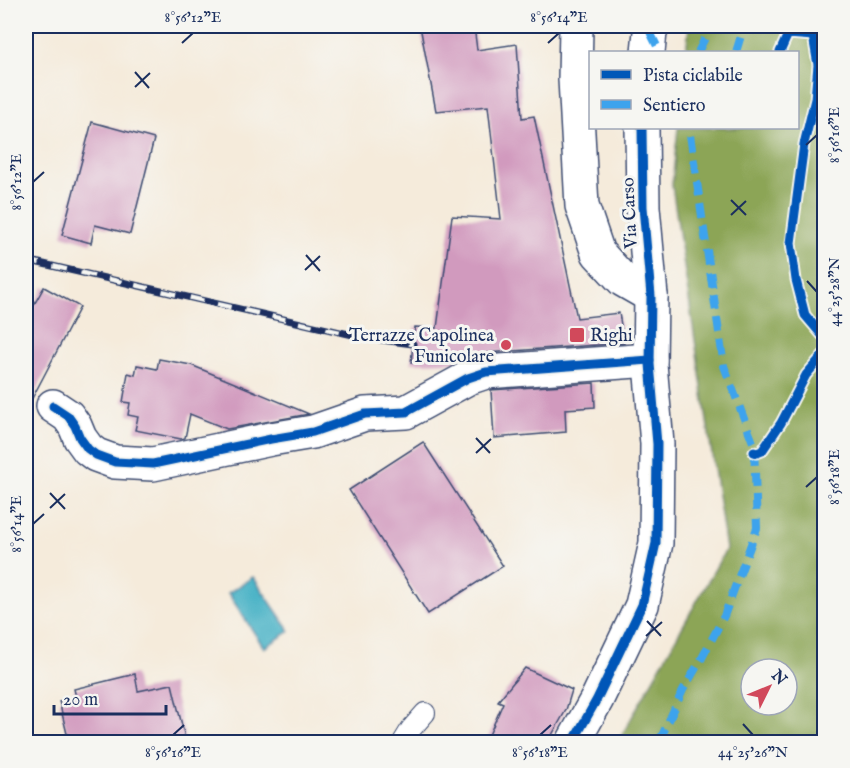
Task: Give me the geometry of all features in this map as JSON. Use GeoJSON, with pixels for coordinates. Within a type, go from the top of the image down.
{"type":"FeatureCollection","features":[{"type":"Feature","properties":{"kind":"street"},"geometry":{"type":"LineString","coordinates":[[576,26],[575,79],[582,206],[598,253],[623,280],[651,296]]}},
{"type":"Feature","properties":{"kind":"street"},"geometry":{"type":"LineString","coordinates":[[648,51],[653,26]]}},
{"type":"Feature","properties":{"kind":"street","name":"Via Carso"},"geometry":{"type":"LineString","coordinates":[[573,742],[597,699],[642,605],[656,543],[657,444],[650,360],[651,296],[643,207],[642,129]]}},
{"type":"Feature","properties":{"kind":"street"},"geometry":{"type":"LineString","coordinates":[[53,406],[68,416],[80,438],[96,455],[115,462],[153,464],[313,432],[365,414],[406,412],[468,378],[486,372],[650,360]]}},
{"type":"Feature","properties":{"kind":"lane"},"geometry":{"type":"LineString","coordinates":[[403,742],[425,713]]}},
{"type":"Feature","properties":{"kind":"green space"},"geometry":{"type":"Polygon","coordinates":[[[689,26],[824,26],[824,742],[618,742],[726,549],[672,185],[678,129],[799,129],[799,51],[686,51],[689,26]]]}},
{"type":"Feature","properties":{"kind":"water"},"geometry":{"type":"Polygon","coordinates":[[[253,577],[290,631],[264,648],[228,593],[253,577]]]}},
{"type":"Feature","properties":{"kind":"building"},"geometry":{"type":"Polygon","coordinates":[[[420,26],[474,26],[477,50],[517,44],[522,118],[534,116],[577,318],[619,313],[624,343],[485,353],[458,362],[411,363],[415,327],[437,328],[452,216],[501,219],[488,106],[436,111],[420,26]]]}},
{"type":"Feature","properties":{"kind":"building"},"geometry":{"type":"Polygon","coordinates":[[[92,122],[154,139],[130,234],[95,225],[91,243],[62,235],[92,122]]]}},
{"type":"Feature","properties":{"kind":"building"},"geometry":{"type":"Polygon","coordinates":[[[44,287],[80,307],[26,410],[26,319],[44,287]]]}},
{"type":"Feature","properties":{"kind":"building"},"geometry":{"type":"Polygon","coordinates":[[[159,359],[191,365],[309,414],[227,429],[190,414],[185,438],[181,439],[135,430],[138,417],[128,415],[130,403],[123,402],[128,373],[135,375],[137,365],[157,369],[159,359]]]}},
{"type":"Feature","properties":{"kind":"building"},"geometry":{"type":"Polygon","coordinates":[[[594,383],[595,407],[565,409],[566,432],[494,438],[491,390],[594,383]]]}},
{"type":"Feature","properties":{"kind":"building"},"geometry":{"type":"Polygon","coordinates":[[[423,442],[503,566],[428,614],[349,490],[423,442]]]}},
{"type":"Feature","properties":{"kind":"building"},"geometry":{"type":"Polygon","coordinates":[[[525,668],[572,690],[566,710],[548,742],[486,742],[503,703],[498,701],[525,668]]]}},
{"type":"Feature","properties":{"kind":"building"},"geometry":{"type":"Polygon","coordinates":[[[135,674],[138,691],[172,684],[186,742],[69,742],[59,701],[76,697],[74,689],[135,674]]]}},
{"type":"Feature","properties":{"kind":"railway"},"geometry":{"type":"LineString","coordinates":[[26,260],[366,338],[413,344]]}},
{"type":"Feature","properties":{"kind":"marked path"},"geometry":{"type":"LineString","coordinates":[[698,51],[708,26]]}},
{"type":"Feature","properties":{"kind":"marked path"},"geometry":{"type":"LineString","coordinates":[[736,51],[744,26]]}},
{"type":"Feature","properties":{"kind":"marked path"},"geometry":{"type":"LineString","coordinates":[[650,32],[660,51]]}},
{"type":"Feature","properties":{"kind":"marked path"},"geometry":{"type":"LineString","coordinates":[[659,742],[683,690],[724,616],[757,528],[754,445],[724,366],[689,129]]}},
{"type":"Feature","properties":{"kind":"marked path"},"geometry":{"type":"LineString","coordinates":[[822,742],[824,732]]}},
{"type":"Feature","properties":{"kind":"cycle path"},"geometry":{"type":"LineString","coordinates":[[780,51],[788,34],[813,36],[818,65],[815,99],[804,144],[791,243],[796,280],[805,315],[822,335],[824,333]]}},
{"type":"Feature","properties":{"kind":"cycle path"},"geometry":{"type":"LineString","coordinates":[[573,742],[597,699],[642,605],[656,543],[657,444],[650,364],[651,296],[643,207],[642,129]]}},
{"type":"Feature","properties":{"kind":"cycle path"},"geometry":{"type":"LineString","coordinates":[[754,452],[762,451],[781,423],[806,375],[824,354]]}},
{"type":"Feature","properties":{"kind":"cycle path"},"geometry":{"type":"LineString","coordinates":[[53,406],[68,416],[80,438],[96,455],[115,462],[153,464],[313,432],[365,414],[406,412],[468,378],[486,372],[650,360]]}},
{"type":"Feature","properties":{"kind":"place","name":"Righi"},"geometry":{"type":"Point","coordinates":[577,335]}},
{"type":"Feature","properties":{"kind":"place","name":"Terrazze Capolinea Funicolare"},"geometry":{"type":"Point","coordinates":[506,345]}}]}
